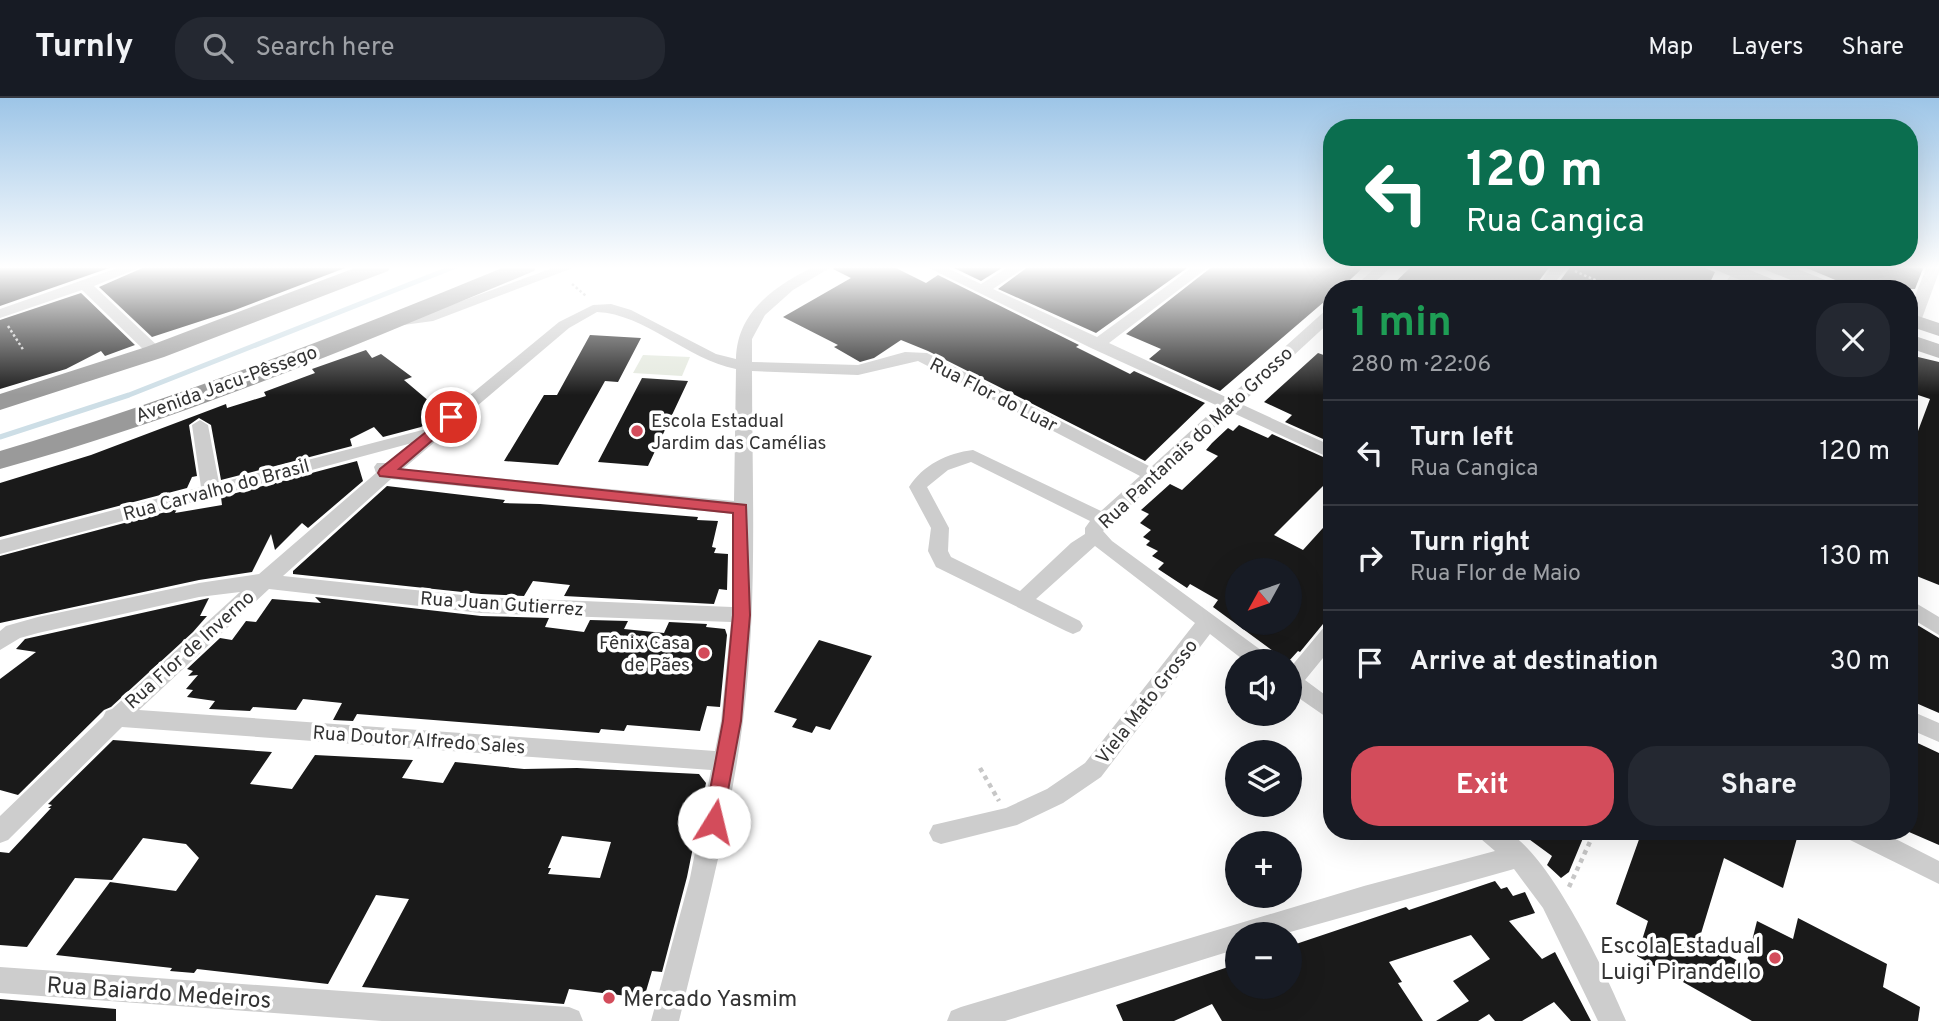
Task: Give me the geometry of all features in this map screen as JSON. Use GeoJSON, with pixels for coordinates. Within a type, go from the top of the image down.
{"type":"FeatureCollection","features":[{"type":"Feature","properties":{"kind":"highway"},"geometry":{"type":"LineString","coordinates":[[0,402],[155,352],[267,309]]}},
{"type":"Feature","properties":{"kind":"highway","name":"Avenida Jacu-Pêssego"},"geometry":{"type":"LineString","coordinates":[[0,460],[229,383],[424,309]]}},
{"type":"Feature","properties":{"kind":"main road"},"geometry":{"type":"LineString","coordinates":[[1918,327],[1939,330]]}},
{"type":"Feature","properties":{"kind":"main road"},"geometry":{"type":"LineString","coordinates":[[1918,332],[1939,352]]}},
{"type":"Feature","properties":{"kind":"street"},"geometry":{"type":"LineString","coordinates":[[110,309],[155,352]]}},
{"type":"Feature","properties":{"kind":"street"},"geometry":{"type":"LineString","coordinates":[[396,321],[428,318],[452,309]]}},
{"type":"Feature","properties":{"kind":"street","name":"Rua Flor de Inverno"},"geometry":{"type":"LineString","coordinates":[[0,832],[114,717],[385,473],[564,325],[598,309]]}},
{"type":"Feature","properties":{"kind":"street","name":"Rua Flor do Luar"},"geometry":{"type":"LineString","coordinates":[[605,309],[625,313],[717,360],[744,366],[858,370],[905,357],[921,356],[1153,475]]}},
{"type":"Feature","properties":{"kind":"street"},"geometry":{"type":"LineString","coordinates":[[664,1021],[702,878],[732,721],[742,615],[744,339],[760,309]]}},
{"type":"Feature","properties":{"kind":"street"},"geometry":{"type":"LineString","coordinates":[[1021,309],[1323,449]]}},
{"type":"Feature","properties":{"kind":"street"},"geometry":{"type":"LineString","coordinates":[[1096,345],[1145,309]]}},
{"type":"Feature","properties":{"kind":"street","name":"Rua Pantanais do Mato Grosso"},"geometry":{"type":"LineString","coordinates":[[1244,649],[1208,622],[1099,528],[1153,475],[1323,330]]}},
{"type":"Feature","properties":{"kind":"street"},"geometry":{"type":"LineString","coordinates":[[200,425],[211,491]]}},
{"type":"Feature","properties":{"kind":"street","name":"Rua Carvalho do Brasil"},"geometry":{"type":"LineString","coordinates":[[0,547],[432,432]]}},
{"type":"Feature","properties":{"kind":"street"},"geometry":{"type":"LineString","coordinates":[[377,445],[385,473],[741,508]]}},
{"type":"Feature","properties":{"kind":"street"},"geometry":{"type":"LineString","coordinates":[[1021,602],[1099,528],[972,456],[957,458],[922,480],[918,487],[940,528],[938,551],[943,562],[1021,602],[1073,626]]}},
{"type":"Feature","properties":{"kind":"street","name":"Rua Juan Gutierrez"},"geometry":{"type":"LineString","coordinates":[[0,642],[13,632],[38,625],[199,590],[264,581],[481,605],[742,615]]}},
{"type":"Feature","properties":{"kind":"street"},"geometry":{"type":"LineString","coordinates":[[1918,612],[1939,627]]}},
{"type":"Feature","properties":{"kind":"street","name":"Viela Mato Grosso"},"geometry":{"type":"LineString","coordinates":[[941,833],[1009,818],[1055,796],[1093,770],[1208,622]]}},
{"type":"Feature","properties":{"kind":"street"},"geometry":{"type":"LineString","coordinates":[[1302,668],[1323,643]]}},
{"type":"Feature","properties":{"kind":"street"},"geometry":{"type":"LineString","coordinates":[[1302,691],[1323,706]]}},
{"type":"Feature","properties":{"kind":"street","name":"Rua Doutor Alfredo Sales"},"geometry":{"type":"LineString","coordinates":[[114,717],[724,761]]}},
{"type":"Feature","properties":{"kind":"street"},"geometry":{"type":"LineString","coordinates":[[1918,723],[1939,733]]}},
{"type":"Feature","properties":{"kind":"street"},"geometry":{"type":"LineString","coordinates":[[1500,840],[1519,856],[1557,911],[1612,1021]]}},
{"type":"Feature","properties":{"kind":"street"},"geometry":{"type":"LineString","coordinates":[[1874,840],[1939,873]]}},
{"type":"Feature","properties":{"kind":"street"},"geometry":{"type":"LineString","coordinates":[[1284,922],[1519,856]]}},
{"type":"Feature","properties":{"kind":"street"},"geometry":{"type":"LineString","coordinates":[[961,1021],[1225,941]]}},
{"type":"Feature","properties":{"kind":"street","name":"Rua Baiardo Medeiros"},"geometry":{"type":"LineString","coordinates":[[0,980],[569,1021]]}},
{"type":"Feature","properties":{"kind":"path"},"geometry":{"type":"LineString","coordinates":[[1,314],[24,351]]}},
{"type":"Feature","properties":{"kind":"path"},"geometry":{"type":"LineString","coordinates":[[980,768],[1009,818]]}},
{"type":"Feature","properties":{"kind":"path"},"geometry":{"type":"LineString","coordinates":[[1557,911],[1591,840]]}},
{"type":"Feature","properties":{"kind":"shaded area"},"geometry":{"type":"Polygon","coordinates":[[[643,355],[690,357],[682,376],[633,373],[643,355]]]}},
{"type":"Feature","properties":{"kind":"building"},"geometry":{"type":"Polygon","coordinates":[[[33,309],[98,309],[135,345],[105,356],[101,351],[66,369],[0,389],[0,320],[33,309]]]}},
{"type":"Feature","properties":{"kind":"building"},"geometry":{"type":"Polygon","coordinates":[[[122,309],[237,309],[235,310],[152,337],[122,309]]]}},
{"type":"Feature","properties":{"kind":"building"},"geometry":{"type":"Polygon","coordinates":[[[797,309],[1007,309],[1130,374],[1134,371],[1205,403],[1145,461],[928,351],[901,340],[874,358],[860,362],[834,347],[838,345],[783,317],[797,309]]]}},
{"type":"Feature","properties":{"kind":"building"},"geometry":{"type":"Polygon","coordinates":[[[1043,309],[1130,309],[1096,333],[1043,309]]]}},
{"type":"Feature","properties":{"kind":"building"},"geometry":{"type":"Polygon","coordinates":[[[1158,309],[1316,309],[1220,391],[1149,359],[1161,349],[1126,334],[1158,309]]]}},
{"type":"Feature","properties":{"kind":"building"},"geometry":{"type":"Polygon","coordinates":[[[590,335],[641,338],[618,382],[605,381],[558,465],[504,461],[544,395],[557,395],[590,335]]]}},
{"type":"Feature","properties":{"kind":"building"},"geometry":{"type":"Polygon","coordinates":[[[366,350],[372,358],[381,354],[412,377],[404,380],[443,413],[421,427],[383,437],[374,427],[350,439],[352,446],[221,480],[211,425],[199,418],[189,425],[197,476],[192,477],[187,488],[0,537],[0,483],[91,455],[226,404],[227,408],[266,396],[264,392],[315,373],[312,369],[366,350]]]}},
{"type":"Feature","properties":{"kind":"building"},"geometry":{"type":"Polygon","coordinates":[[[1318,353],[1323,355],[1323,439],[1285,422],[1292,415],[1264,402],[1318,353]]]}},
{"type":"Feature","properties":{"kind":"building"},"geometry":{"type":"Polygon","coordinates":[[[1918,357],[1939,362],[1939,585],[1918,577],[1918,431],[1930,399],[1918,395],[1918,357]]]}},
{"type":"Feature","properties":{"kind":"building","name":"Escola Estadual Jardim das Camélias"},"geometry":{"type":"Polygon","coordinates":[[[642,378],[688,381],[648,466],[598,462],[642,378]]]}},
{"type":"Feature","properties":{"kind":"building"},"geometry":{"type":"Polygon","coordinates":[[[1239,425],[1268,438],[1272,434],[1323,457],[1323,486],[1274,535],[1303,550],[1323,528],[1323,624],[1302,650],[1270,649],[1251,635],[1302,635],[1302,558],[1225,558],[1225,616],[1213,607],[1218,600],[1190,584],[1187,588],[1158,569],[1164,563],[1152,556],[1158,551],[1146,545],[1150,541],[1143,537],[1151,530],[1140,523],[1149,514],[1141,510],[1170,484],[1182,490],[1218,456],[1206,450],[1228,428],[1233,431],[1239,425]]]}},
{"type":"Feature","properties":{"kind":"building"},"geometry":{"type":"Polygon","coordinates":[[[357,461],[363,481],[308,528],[302,523],[275,550],[271,534],[252,572],[199,580],[0,623],[0,556],[177,509],[175,513],[222,505],[221,497],[357,461]]]}},
{"type":"Feature","properties":{"kind":"building"},"geometry":{"type":"Polygon","coordinates":[[[387,486],[505,500],[503,503],[698,517],[697,520],[718,521],[712,547],[716,548],[714,553],[728,554],[727,590],[719,589],[714,604],[564,596],[570,585],[533,581],[524,596],[293,574],[293,571],[387,486]]]}},
{"type":"Feature","properties":{"kind":"building"},"geometry":{"type":"Polygon","coordinates":[[[315,597],[481,616],[549,618],[545,627],[584,632],[590,620],[628,621],[624,629],[664,633],[669,622],[707,624],[706,627],[725,629],[727,635],[720,707],[707,706],[700,731],[627,725],[624,731],[601,729],[599,733],[357,714],[353,721],[333,720],[342,703],[303,699],[296,710],[253,707],[250,711],[209,709],[215,701],[187,697],[193,690],[186,689],[198,675],[188,676],[193,671],[187,669],[220,638],[232,640],[246,621],[256,622],[272,599],[321,603],[315,597]]]}},
{"type":"Feature","properties":{"kind":"building"},"geometry":{"type":"Polygon","coordinates":[[[209,598],[200,616],[207,616],[193,632],[111,707],[104,710],[18,795],[0,790],[0,679],[36,652],[16,649],[25,639],[209,598]]]}},
{"type":"Feature","properties":{"kind":"building"},"geometry":{"type":"Polygon","coordinates":[[[1918,625],[1939,638],[1939,713],[1918,704],[1918,625]]]}},
{"type":"Feature","properties":{"kind":"building"},"geometry":{"type":"Polygon","coordinates":[[[819,640],[872,656],[830,730],[816,726],[812,733],[792,727],[797,719],[774,712],[819,640]]]}},
{"type":"Feature","properties":{"kind":"building"},"geometry":{"type":"Polygon","coordinates":[[[113,740],[272,752],[250,784],[292,789],[315,755],[413,760],[402,778],[443,783],[455,762],[524,769],[577,768],[699,774],[706,783],[687,877],[662,972],[652,971],[644,998],[569,989],[564,1004],[362,987],[409,899],[376,895],[328,984],[197,969],[194,973],[170,971],[172,968],[56,955],[110,882],[176,891],[199,858],[186,844],[143,838],[112,880],[75,878],[27,947],[0,945],[0,852],[9,853],[51,808],[48,808],[52,805],[48,804],[113,740]],[[562,836],[548,874],[600,878],[611,842],[562,836]]]}},
{"type":"Feature","properties":{"kind":"building"},"geometry":{"type":"Polygon","coordinates":[[[1918,743],[1939,753],[1939,845],[1918,836],[1918,743]]]}},
{"type":"Feature","properties":{"kind":"building"},"geometry":{"type":"Polygon","coordinates":[[[1530,840],[1582,840],[1569,872],[1561,878],[1547,865],[1552,856],[1530,840]]]}},
{"type":"Feature","properties":{"kind":"building"},"geometry":{"type":"Polygon","coordinates":[[[1639,840],[1796,840],[1783,888],[1724,858],[1699,940],[1746,965],[1757,921],[1793,939],[1798,918],[1887,964],[1883,987],[1920,1007],[1918,1021],[1752,1021],[1637,956],[1648,921],[1616,904],[1639,840]]]}},
{"type":"Feature","properties":{"kind":"building"},"geometry":{"type":"Polygon","coordinates":[[[1495,881],[1501,889],[1507,887],[1513,896],[1525,892],[1535,913],[1509,921],[1542,959],[1555,952],[1591,1021],[1571,1021],[1554,1002],[1522,1021],[1495,1021],[1489,1014],[1478,1021],[1436,1021],[1469,1001],[1453,981],[1490,959],[1471,935],[1389,962],[1402,982],[1398,983],[1423,1021],[1222,1021],[1212,1004],[1174,1021],[1123,1021],[1116,1005],[1225,968],[1225,999],[1302,999],[1302,942],[1406,907],[1409,910],[1495,881]]]}},
{"type":"Feature","properties":{"kind":"building"},"geometry":{"type":"Polygon","coordinates":[[[0,999],[116,1009],[116,1021],[0,1021],[0,999]]]}},
{"type":"Feature","properties":{"kind":"waterway"},"geometry":{"type":"LineString","coordinates":[[0,437],[129,395],[347,309]]}},
{"type":"Feature","properties":{"kind":"place","name":"Escola Estadual Jardim das Camélias"},"geometry":{"type":"Point","coordinates":[637,431]}},
{"type":"Feature","properties":{"kind":"place","name":"Fênix Casa de Pães"},"geometry":{"type":"Point","coordinates":[704,653]}},
{"type":"Feature","properties":{"kind":"place","name":"Escola Estadual Luigi Pirandello"},"geometry":{"type":"Point","coordinates":[1775,958]}},
{"type":"Feature","properties":{"kind":"place","name":"Mercado Yasmim"},"geometry":{"type":"Point","coordinates":[609,998]}},
{"type":"Feature","properties":{"kind":"route"},"geometry":{"type":"LineString","coordinates":[[451,417],[385,473],[741,508],[742,615],[732,721],[714,822]]}}]}
